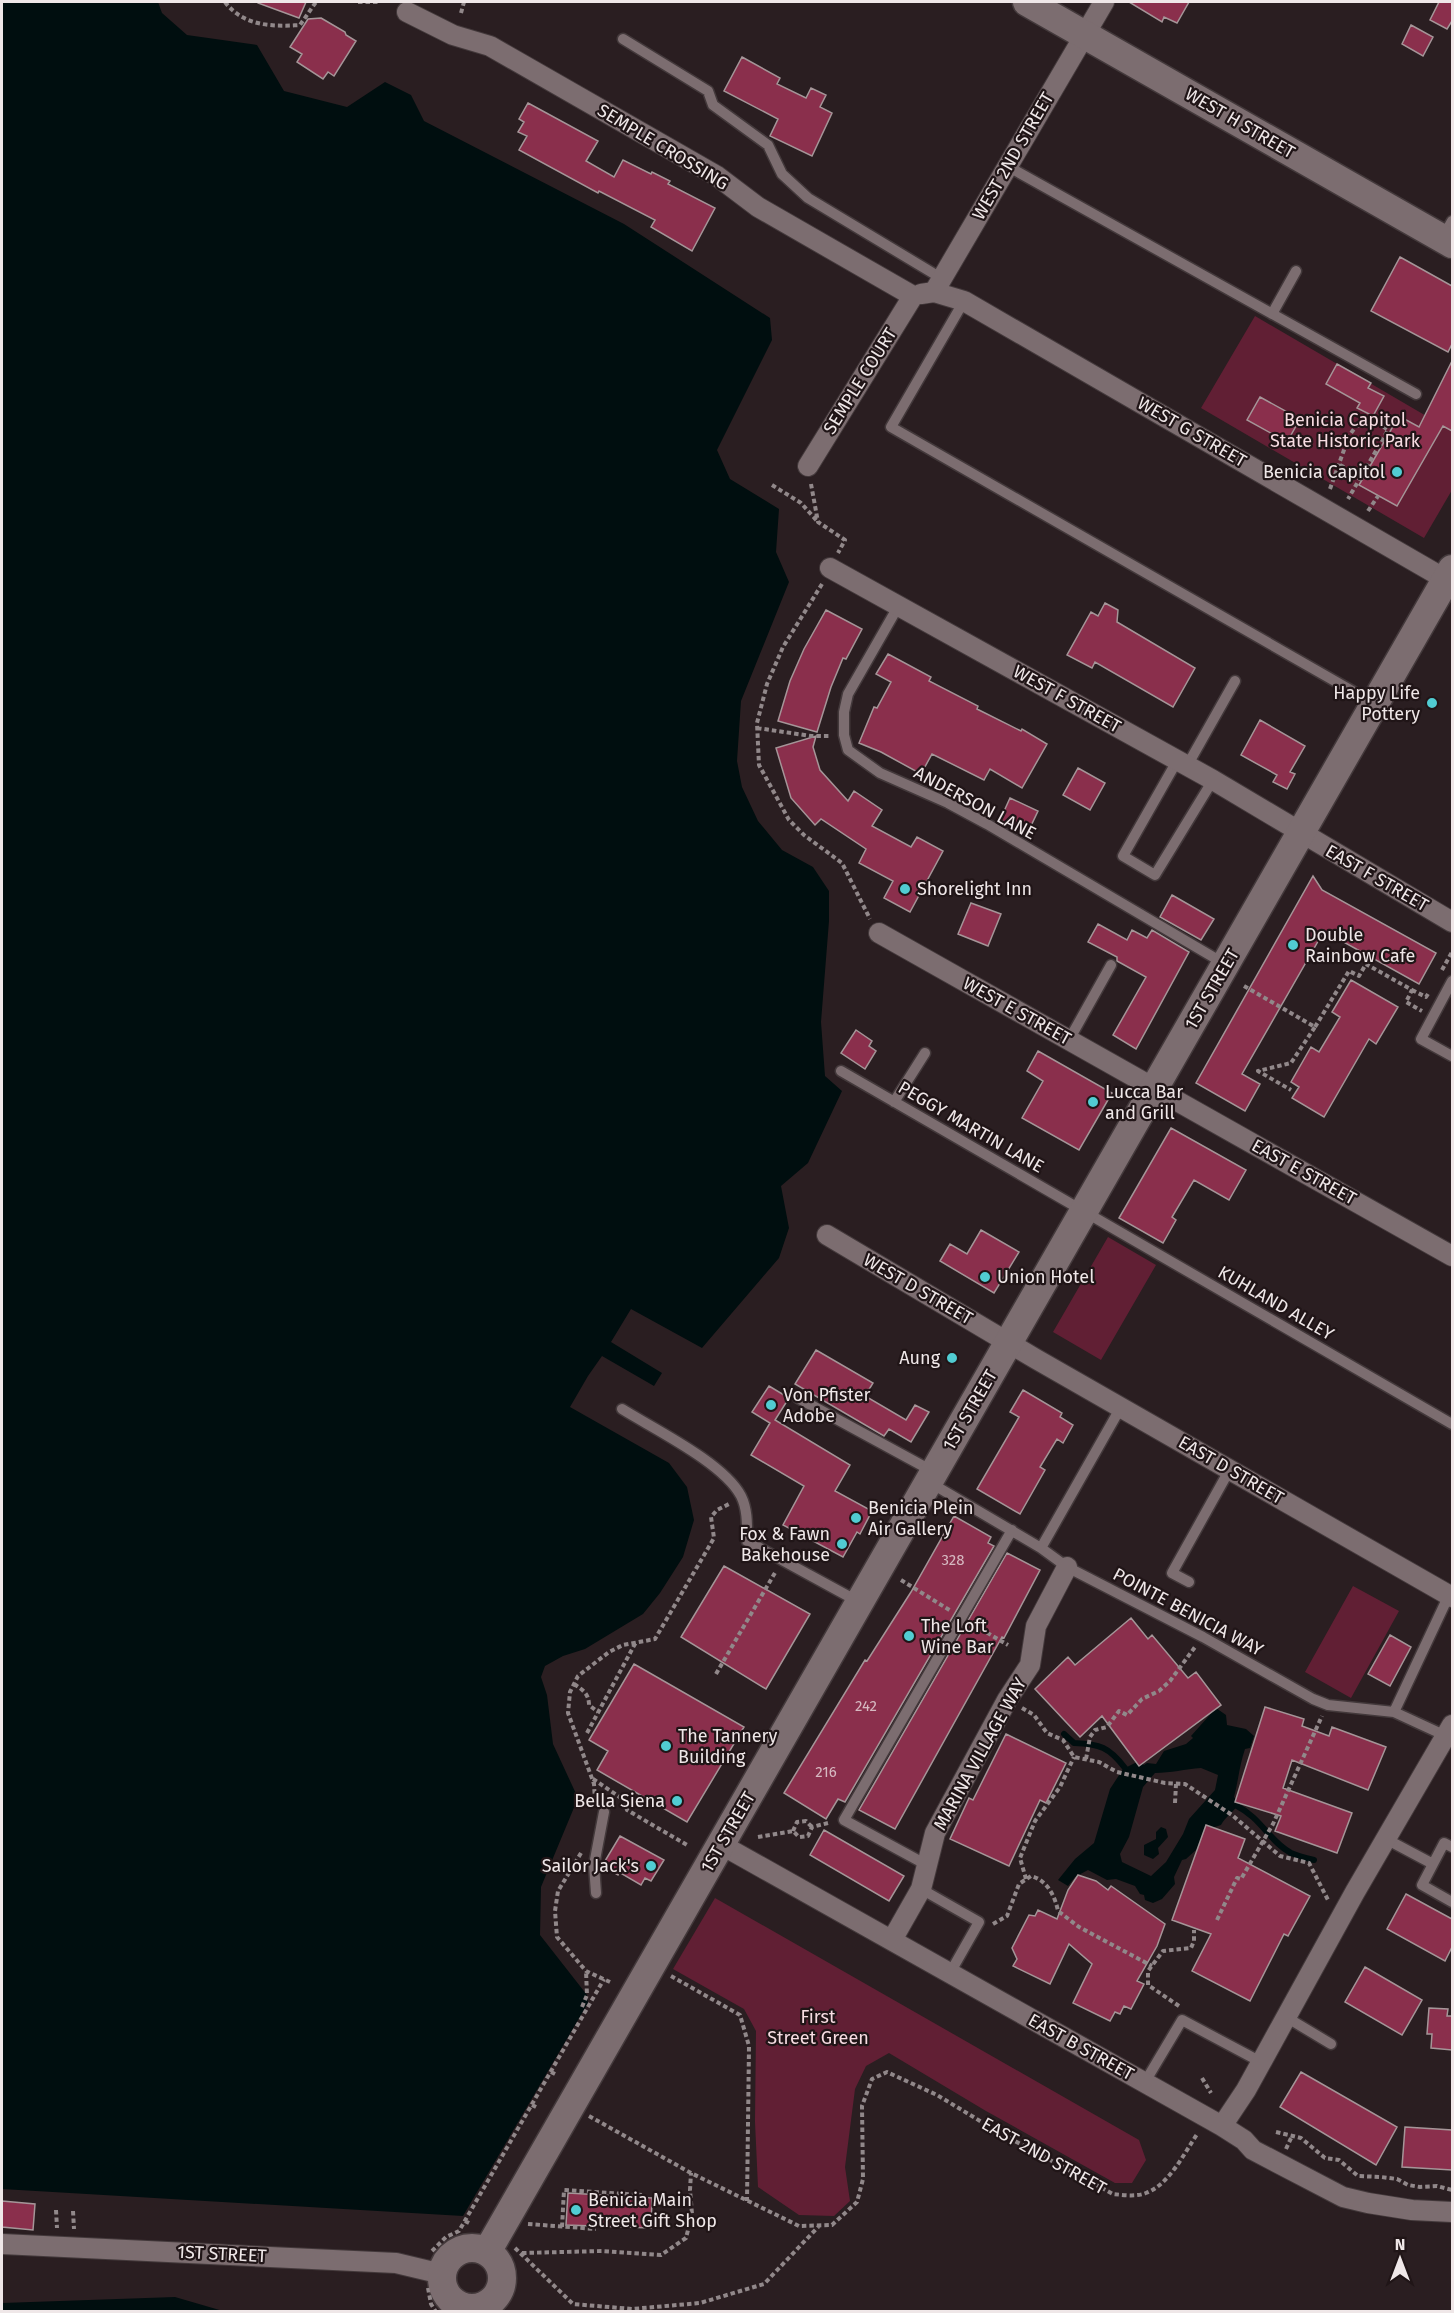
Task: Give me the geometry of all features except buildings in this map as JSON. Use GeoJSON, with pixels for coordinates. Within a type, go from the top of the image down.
{"type":"FeatureCollection","features":[{"type":"Feature","properties":{"kind":"main road","name":"WEST H STREET"},"geometry":{"type":"LineString","coordinates":[[1027,2],[1449,234]]}},
{"type":"Feature","properties":{"kind":"main road","name":"1ST STREET"},"geometry":{"type":"LineString","coordinates":[[491,2246],[1008,1342],[1450,577]]}},
{"type":"Feature","properties":{"kind":"main road"},"geometry":{"type":"LineString","coordinates":[[491,2246],[500,2267],[501,2286],[496,2295],[481,2306],[462,2306],[453,2301],[434,2271],[458,2251],[491,2246]]}},
{"type":"Feature","properties":{"kind":"street","name":"WEST 2ND STREET"},"geometry":{"type":"LineString","coordinates":[[938,285],[1104,2]]}},
{"type":"Feature","properties":{"kind":"street","name":"SEMPLE CROSSING"},"geometry":{"type":"LineString","coordinates":[[407,12],[453,35],[490,46],[717,177],[758,207],[913,296]]}},
{"type":"Feature","properties":{"kind":"street"},"geometry":{"type":"LineString","coordinates":[[913,296],[938,285]]}},
{"type":"Feature","properties":{"kind":"street","name":"WEST G STREET"},"geometry":{"type":"LineString","coordinates":[[938,285],[1450,577]]}},
{"type":"Feature","properties":{"kind":"street","name":"SEMPLE COURT"},"geometry":{"type":"LineString","coordinates":[[808,466],[913,296]]}},
{"type":"Feature","properties":{"kind":"street","name":"WEST F STREET"},"geometry":{"type":"LineString","coordinates":[[830,568],[1213,780],[1301,833]]}},
{"type":"Feature","properties":{"kind":"street","name":"EAST F STREET"},"geometry":{"type":"LineString","coordinates":[[1301,833],[1452,922]]}},
{"type":"Feature","properties":{"kind":"street","name":"WEST E STREET"},"geometry":{"type":"LineString","coordinates":[[879,933],[1155,1088]]}},
{"type":"Feature","properties":{"kind":"street","name":"EAST E STREET"},"geometry":{"type":"LineString","coordinates":[[1155,1088],[1452,1256]]}},
{"type":"Feature","properties":{"kind":"street","name":"WEST D STREET"},"geometry":{"type":"LineString","coordinates":[[827,1235],[1008,1342]]}},
{"type":"Feature","properties":{"kind":"street","name":"EAST D STREET"},"geometry":{"type":"LineString","coordinates":[[1008,1342],[1450,1596]]}},
{"type":"Feature","properties":{"kind":"street","name":"MARINA VILLAGE WAY"},"geometry":{"type":"LineString","coordinates":[[892,1940],[921,1889],[934,1833],[1007,1700],[1030,1665],[1036,1626],[1066,1567]]}},
{"type":"Feature","properties":{"kind":"street"},"geometry":{"type":"LineString","coordinates":[[1222,2126],[1261,2062],[1449,1731]]}},
{"type":"Feature","properties":{"kind":"street","name":"EAST B STREET"},"geometry":{"type":"LineString","coordinates":[[720,1844],[1222,2126],[1244,2140],[1253,2150],[1343,2197],[1401,2208],[1452,2212]]}},
{"type":"Feature","properties":{"kind":"street","name":"1ST STREET"},"geometry":{"type":"LineString","coordinates":[[2,2244],[396,2263],[434,2271]]}},
{"type":"Feature","properties":{"kind":"lane"},"geometry":{"type":"LineString","coordinates":[[623,39],[708,92],[712,105],[768,146],[782,174],[808,198],[938,285]]}},
{"type":"Feature","properties":{"kind":"lane"},"geometry":{"type":"LineString","coordinates":[[1007,166],[1416,394]]}},
{"type":"Feature","properties":{"kind":"lane"},"geometry":{"type":"LineString","coordinates":[[1272,314],[1296,271]]}},
{"type":"Feature","properties":{"kind":"lane"},"geometry":{"type":"LineString","coordinates":[[964,301],[891,426],[1375,704]]}},
{"type":"Feature","properties":{"kind":"lane","name":"ANDERSON LANE"},"geometry":{"type":"LineString","coordinates":[[899,605],[848,694],[844,712],[844,735],[848,750],[880,773],[948,803],[987,824],[1226,965]]}},
{"type":"Feature","properties":{"kind":"lane"},"geometry":{"type":"LineString","coordinates":[[1213,780],[1155,875],[1123,856],[1235,681]]}},
{"type":"Feature","properties":{"kind":"lane"},"geometry":{"type":"LineString","coordinates":[[1069,1040],[1111,965]]}},
{"type":"Feature","properties":{"kind":"lane"},"geometry":{"type":"LineString","coordinates":[[1452,981],[1448,1000],[1421,1039],[1452,1056]]}},
{"type":"Feature","properties":{"kind":"lane"},"geometry":{"type":"LineString","coordinates":[[894,1102],[925,1053]]}},
{"type":"Feature","properties":{"kind":"lane","name":"PEGGY MARTIN LANE"},"geometry":{"type":"LineString","coordinates":[[841,1071],[1084,1211]]}},
{"type":"Feature","properties":{"kind":"lane","name":"KUHLAND ALLEY"},"geometry":{"type":"LineString","coordinates":[[1084,1211],[1452,1424]]}},
{"type":"Feature","properties":{"kind":"lane","name":"POINTE BENICIA WAY"},"geometry":{"type":"LineString","coordinates":[[798,1398],[931,1477],[1041,1548],[1066,1567],[1203,1637],[1313,1699],[1328,1705],[1394,1712],[1449,1731]]}},
{"type":"Feature","properties":{"kind":"lane"},"geometry":{"type":"LineString","coordinates":[[1041,1548],[1121,1407]]}},
{"type":"Feature","properties":{"kind":"lane"},"geometry":{"type":"LineString","coordinates":[[622,1409],[709,1463],[732,1483],[742,1497],[747,1515],[747,1541],[859,1603]]}},
{"type":"Feature","properties":{"kind":"lane"},"geometry":{"type":"LineString","coordinates":[[1189,1582],[1172,1573],[1230,1469]]}},
{"type":"Feature","properties":{"kind":"lane"},"geometry":{"type":"LineString","coordinates":[[925,1864],[844,1820],[1012,1530]]}},
{"type":"Feature","properties":{"kind":"lane"},"geometry":{"type":"LineString","coordinates":[[1394,1712],[1450,1596]]}},
{"type":"Feature","properties":{"kind":"lane"},"geometry":{"type":"LineString","coordinates":[[596,1893],[594,1865],[599,1809]]}},
{"type":"Feature","properties":{"kind":"lane"},"geometry":{"type":"LineString","coordinates":[[1386,1839],[1433,1864]]}},
{"type":"Feature","properties":{"kind":"lane"},"geometry":{"type":"LineString","coordinates":[[1452,1848],[1444,1843],[1422,1885],[1452,1902]]}},
{"type":"Feature","properties":{"kind":"lane"},"geometry":{"type":"LineString","coordinates":[[921,1889],[979,1923],[950,1973]]}},
{"type":"Feature","properties":{"kind":"lane"},"geometry":{"type":"LineString","coordinates":[[1286,2017],[1331,2044]]}},
{"type":"Feature","properties":{"kind":"lane"},"geometry":{"type":"LineString","coordinates":[[1145,2082],[1182,2020],[1261,2062]]}},
{"type":"Feature","properties":{"kind":"path"},"geometry":{"type":"LineString","coordinates":[[225,2],[241,16],[258,24],[280,26],[300,25],[316,2]]}},
{"type":"Feature","properties":{"kind":"path"},"geometry":{"type":"LineString","coordinates":[[358,2],[380,2]]}},
{"type":"Feature","properties":{"kind":"path"},"geometry":{"type":"LineString","coordinates":[[461,13],[464,2]]}},
{"type":"Feature","properties":{"kind":"path"},"geometry":{"type":"LineString","coordinates":[[1330,489],[1349,436],[1356,426],[1377,422],[1388,430],[1348,499]]}},
{"type":"Feature","properties":{"kind":"path"},"geometry":{"type":"LineString","coordinates":[[1340,465],[1361,476]]}},
{"type":"Feature","properties":{"kind":"path"},"geometry":{"type":"LineString","coordinates":[[808,466],[818,522]]}},
{"type":"Feature","properties":{"kind":"path"},"geometry":{"type":"LineString","coordinates":[[772,486],[801,503],[818,522],[845,540],[819,590],[801,615],[783,647],[767,684],[757,728],[759,765],[789,820],[804,835],[842,862],[859,899],[879,933]]}},
{"type":"Feature","properties":{"kind":"path"},"geometry":{"type":"LineString","coordinates":[[1368,511],[1378,496]]}},
{"type":"Feature","properties":{"kind":"path"},"geometry":{"type":"LineString","coordinates":[[757,728],[812,736],[833,735]]}},
{"type":"Feature","properties":{"kind":"path"},"geometry":{"type":"LineString","coordinates":[[1445,965],[1452,952]]}},
{"type":"Feature","properties":{"kind":"path"},"geometry":{"type":"LineString","coordinates":[[1291,1090],[1258,1071],[1291,1063],[1349,971],[1359,976],[1366,964],[1426,998],[1431,989]]}},
{"type":"Feature","properties":{"kind":"path"},"geometry":{"type":"LineString","coordinates":[[1244,986],[1315,1027]]}},
{"type":"Feature","properties":{"kind":"path"},"geometry":{"type":"LineString","coordinates":[[1412,990],[1406,1002],[1423,1012]]}},
{"type":"Feature","properties":{"kind":"path"},"geometry":{"type":"LineString","coordinates":[[599,1809],[592,1779],[568,1713],[570,1692],[578,1676],[609,1652],[623,1645],[656,1639],[714,1538],[711,1517],[717,1510],[742,1497]]}},
{"type":"Feature","properties":{"kind":"path"},"geometry":{"type":"LineString","coordinates":[[716,1674],[782,1560]]}},
{"type":"Feature","properties":{"kind":"path"},"geometry":{"type":"LineString","coordinates":[[901,1580],[951,1611]]}},
{"type":"Feature","properties":{"kind":"path"},"geometry":{"type":"LineString","coordinates":[[970,1623],[1008,1645]]}},
{"type":"Feature","properties":{"kind":"path"},"geometry":{"type":"LineString","coordinates":[[1086,1759],[1090,1737],[1095,1730],[1107,1727],[1119,1711],[1127,1714],[1142,1699],[1159,1691],[1170,1681],[1203,1637]]}},
{"type":"Feature","properties":{"kind":"path"},"geometry":{"type":"LineString","coordinates":[[587,1733],[636,1642]]}},
{"type":"Feature","properties":{"kind":"path"},"geometry":{"type":"LineString","coordinates":[[574,1684],[585,1692],[589,1705],[598,1712]]}},
{"type":"Feature","properties":{"kind":"path"},"geometry":{"type":"LineString","coordinates":[[1217,1920],[1237,1878],[1241,1879],[1270,1829],[1328,1705]]}},
{"type":"Feature","properties":{"kind":"path"},"geometry":{"type":"LineString","coordinates":[[1038,1720],[1047,1733],[1063,1740],[1074,1757],[1100,1762],[1117,1772],[1185,1784],[1232,1815],[1280,1856],[1309,1863],[1328,1900]]}},
{"type":"Feature","properties":{"kind":"path"},"geometry":{"type":"LineString","coordinates":[[1026,1879],[1020,1858],[1035,1821],[1060,1787],[1074,1757]]}},
{"type":"Feature","properties":{"kind":"path"},"geometry":{"type":"LineString","coordinates":[[592,1779],[624,1800],[627,1810],[687,1845]]}},
{"type":"Feature","properties":{"kind":"path"},"geometry":{"type":"LineString","coordinates":[[1175,1803],[1176,1784]]}},
{"type":"Feature","properties":{"kind":"path"},"geometry":{"type":"LineString","coordinates":[[793,1831],[797,1822],[806,1821],[812,1827]]}},
{"type":"Feature","properties":{"kind":"path"},"geometry":{"type":"LineString","coordinates":[[812,1827],[828,1823]]}},
{"type":"Feature","properties":{"kind":"path"},"geometry":{"type":"LineString","coordinates":[[793,1831],[799,1837],[808,1836],[812,1827]]}},
{"type":"Feature","properties":{"kind":"path"},"geometry":{"type":"LineString","coordinates":[[758,1837],[793,1831]]}},
{"type":"Feature","properties":{"kind":"path"},"geometry":{"type":"LineString","coordinates":[[583,1850],[558,1890],[555,1911],[557,1937],[585,1971],[610,1982]]}},
{"type":"Feature","properties":{"kind":"path"},"geometry":{"type":"LineString","coordinates":[[993,1924],[1007,1916],[1019,1884],[1030,1876],[1040,1878],[1055,1896],[1058,1911],[1079,1927],[1152,1966]]}},
{"type":"Feature","properties":{"kind":"path"},"geometry":{"type":"LineString","coordinates":[[1183,2012],[1174,2001],[1162,1997],[1148,1985],[1148,1971],[1163,1951],[1191,1948],[1194,1941],[1194,1930]]}},
{"type":"Feature","properties":{"kind":"path"},"geometry":{"type":"LineString","coordinates":[[582,2007],[588,1995],[585,1971]]}},
{"type":"Feature","properties":{"kind":"path"},"geometry":{"type":"LineString","coordinates":[[667,1973],[740,2015],[750,2046],[747,2201]]}},
{"type":"Feature","properties":{"kind":"path"},"geometry":{"type":"LineString","coordinates":[[436,2312],[431,2304],[434,2271],[446,2237],[459,2232],[604,1979]]}},
{"type":"Feature","properties":{"kind":"path"},"geometry":{"type":"LineString","coordinates":[[550,2072],[557,2075]]}},
{"type":"Feature","properties":{"kind":"path","name":"EAST 2ND STREET"},"geometry":{"type":"LineString","coordinates":[[819,2226],[832,2225],[857,2202],[863,2179],[862,2106],[872,2079],[887,2072],[937,2095],[1000,2133],[1113,2194],[1126,2196],[1146,2193],[1166,2179],[1200,2131],[1222,2126]]}},
{"type":"Feature","properties":{"kind":"path"},"geometry":{"type":"LineString","coordinates":[[1202,2078],[1211,2093]]}},
{"type":"Feature","properties":{"kind":"path"},"geometry":{"type":"LineString","coordinates":[[532,2105],[538,2108]]}},
{"type":"Feature","properties":{"kind":"path"},"geometry":{"type":"LineString","coordinates":[[573,2106],[691,2173],[747,2201],[799,2226],[819,2226]]}},
{"type":"Feature","properties":{"kind":"path"},"geometry":{"type":"LineString","coordinates":[[1276,2132],[1301,2138],[1325,2158],[1339,2160],[1358,2176],[1397,2179],[1408,2185],[1437,2186],[1452,2190]]}},
{"type":"Feature","properties":{"kind":"path"},"geometry":{"type":"LineString","coordinates":[[521,2253],[602,2251],[661,2255],[686,2238],[692,2214],[691,2173]]}},
{"type":"Feature","properties":{"kind":"path"},"geometry":{"type":"LineString","coordinates":[[562,2227],[564,2190],[642,2195]]}},
{"type":"Feature","properties":{"kind":"path"},"geometry":{"type":"LineString","coordinates":[[56,2210],[56,2219]]}},
{"type":"Feature","properties":{"kind":"path"},"geometry":{"type":"LineString","coordinates":[[72,2220],[73,2211]]}},
{"type":"Feature","properties":{"kind":"path"},"geometry":{"type":"LineString","coordinates":[[465,2220],[471,2224]]}},
{"type":"Feature","properties":{"kind":"path"},"geometry":{"type":"LineString","coordinates":[[521,2223],[596,2229]]}},
{"type":"Feature","properties":{"kind":"path"},"geometry":{"type":"LineString","coordinates":[[491,2246],[515,2248],[573,2304],[632,2309],[700,2303],[764,2284],[819,2226]]}},
{"type":"Feature","properties":{"kind":"green space","name":"Benicia Capitol State Historic Park"},"geometry":{"type":"Polygon","coordinates":[[[1255,316],[1452,431],[1452,490],[1424,538],[1201,408],[1255,316]]]}},
{"type":"Feature","properties":{"kind":"green space"},"geometry":{"type":"Polygon","coordinates":[[[1108,1237],[1156,1265],[1101,1360],[1053,1332],[1108,1237]]]}},
{"type":"Feature","properties":{"kind":"green space"},"geometry":{"type":"Polygon","coordinates":[[[1353,1586],[1399,1611],[1351,1698],[1305,1672],[1353,1586]]]}},
{"type":"Feature","properties":{"kind":"green space","name":"First Street Green"},"geometry":{"type":"Polygon","coordinates":[[[715,1898],[1139,2140],[1146,2160],[1132,2183],[1115,2183],[986,2111],[889,2053],[866,2066],[855,2089],[845,2167],[850,2201],[834,2216],[799,2215],[758,2187],[755,2122],[756,2031],[744,2009],[673,1969],[715,1898]]]}},
{"type":"Feature","properties":{"kind":"shaded area"},"geometry":{"type":"Polygon","coordinates":[[[2,2],[158,2],[162,13],[187,35],[257,45],[284,91],[347,107],[385,82],[411,95],[424,121],[624,224],[770,318],[772,340],[717,450],[730,479],[779,509],[776,552],[789,582],[741,701],[737,761],[742,787],[758,821],[782,850],[813,867],[829,891],[829,921],[821,1022],[825,1076],[842,1091],[808,1163],[781,1186],[789,1228],[779,1258],[702,1348],[631,1309],[611,1342],[662,1373],[654,1386],[602,1356],[570,1407],[669,1463],[687,1487],[694,1520],[683,1557],[660,1593],[643,1614],[585,1649],[563,1656],[545,1666],[541,1677],[547,1695],[553,1744],[578,1798],[541,1887],[540,1935],[587,1995],[588,2003],[463,2216],[2,2189],[2,2]]]}},
{"type":"Feature","properties":{"kind":"shaded area"},"geometry":{"type":"Polygon","coordinates":[[[1216,1708],[1226,1715],[1227,1725],[1246,1729],[1254,1736],[1250,1748],[1245,1749],[1242,1760],[1234,1797],[1239,1803],[1221,1825],[1212,1828],[1206,1841],[1182,1860],[1174,1877],[1175,1884],[1162,1899],[1153,1903],[1145,1900],[1144,1895],[1140,1894],[1135,1886],[1116,1879],[1107,1880],[1088,1870],[1075,1877],[1068,1886],[1058,1880],[1075,1859],[1094,1843],[1110,1789],[1123,1769],[1139,1761],[1144,1765],[1156,1764],[1164,1751],[1186,1744],[1193,1738],[1191,1736],[1216,1708]],[[1201,1768],[1155,1773],[1143,1787],[1129,1837],[1120,1854],[1122,1862],[1151,1876],[1166,1862],[1189,1819],[1215,1790],[1218,1775],[1201,1768]]]}},
{"type":"Feature","properties":{"kind":"shaded area"},"geometry":{"type":"Polygon","coordinates":[[[1161,1827],[1166,1829],[1168,1837],[1158,1848],[1159,1854],[1153,1859],[1144,1855],[1144,1845],[1156,1839],[1156,1832],[1161,1827]]]}},
{"type":"Feature","properties":{"kind":"shaded area"},"geometry":{"type":"Polygon","coordinates":[[[175,2297],[223,2311],[2,2311],[2,2303],[175,2297]]]}},
{"type":"Feature","properties":{"kind":"waterway"},"geometry":{"type":"LineString","coordinates":[[1064,1734],[1074,1743],[1091,1744],[1109,1751],[1125,1768]]}},
{"type":"Feature","properties":{"kind":"waterway"},"geometry":{"type":"LineString","coordinates":[[1237,1806],[1253,1817],[1284,1848],[1294,1854],[1314,1860]]}},
{"type":"Feature","properties":{"kind":"place","name":"Benicia Capitol"},"geometry":{"type":"Point","coordinates":[1397,472]}},
{"type":"Feature","properties":{"kind":"place","name":"Happy Life Pottery"},"geometry":{"type":"Point","coordinates":[1432,703]}},
{"type":"Feature","properties":{"kind":"place","name":"Shorelight Inn"},"geometry":{"type":"Point","coordinates":[905,889]}},
{"type":"Feature","properties":{"kind":"place","name":"Double Rainbow Cafe"},"geometry":{"type":"Point","coordinates":[1293,945]}},
{"type":"Feature","properties":{"kind":"place","name":"Lucca Bar and Grill"},"geometry":{"type":"Point","coordinates":[1093,1102]}},
{"type":"Feature","properties":{"kind":"place","name":"Union Hotel"},"geometry":{"type":"Point","coordinates":[985,1277]}},
{"type":"Feature","properties":{"kind":"place","name":"Aung"},"geometry":{"type":"Point","coordinates":[952,1358]}},
{"type":"Feature","properties":{"kind":"place","name":"Von Pfister Adobe"},"geometry":{"type":"Point","coordinates":[771,1405]}},
{"type":"Feature","properties":{"kind":"place","name":"Benicia Plein Air Gallery"},"geometry":{"type":"Point","coordinates":[856,1518]}},
{"type":"Feature","properties":{"kind":"place","name":"Fox & Fawn Bakehouse"},"geometry":{"type":"Point","coordinates":[842,1544]}},
{"type":"Feature","properties":{"kind":"place","name":"The Loft Wine Bar"},"geometry":{"type":"Point","coordinates":[909,1636]}},
{"type":"Feature","properties":{"kind":"place","name":"The Tannery Building"},"geometry":{"type":"Point","coordinates":[666,1746]}},
{"type":"Feature","properties":{"kind":"place","name":"Bella Siena"},"geometry":{"type":"Point","coordinates":[677,1801]}},
{"type":"Feature","properties":{"kind":"place","name":"Sailor Jack's"},"geometry":{"type":"Point","coordinates":[651,1866]}},
{"type":"Feature","properties":{"kind":"place","name":"Benicia Main Street Gift Shop"},"geometry":{"type":"Point","coordinates":[576,2210]}}]}
